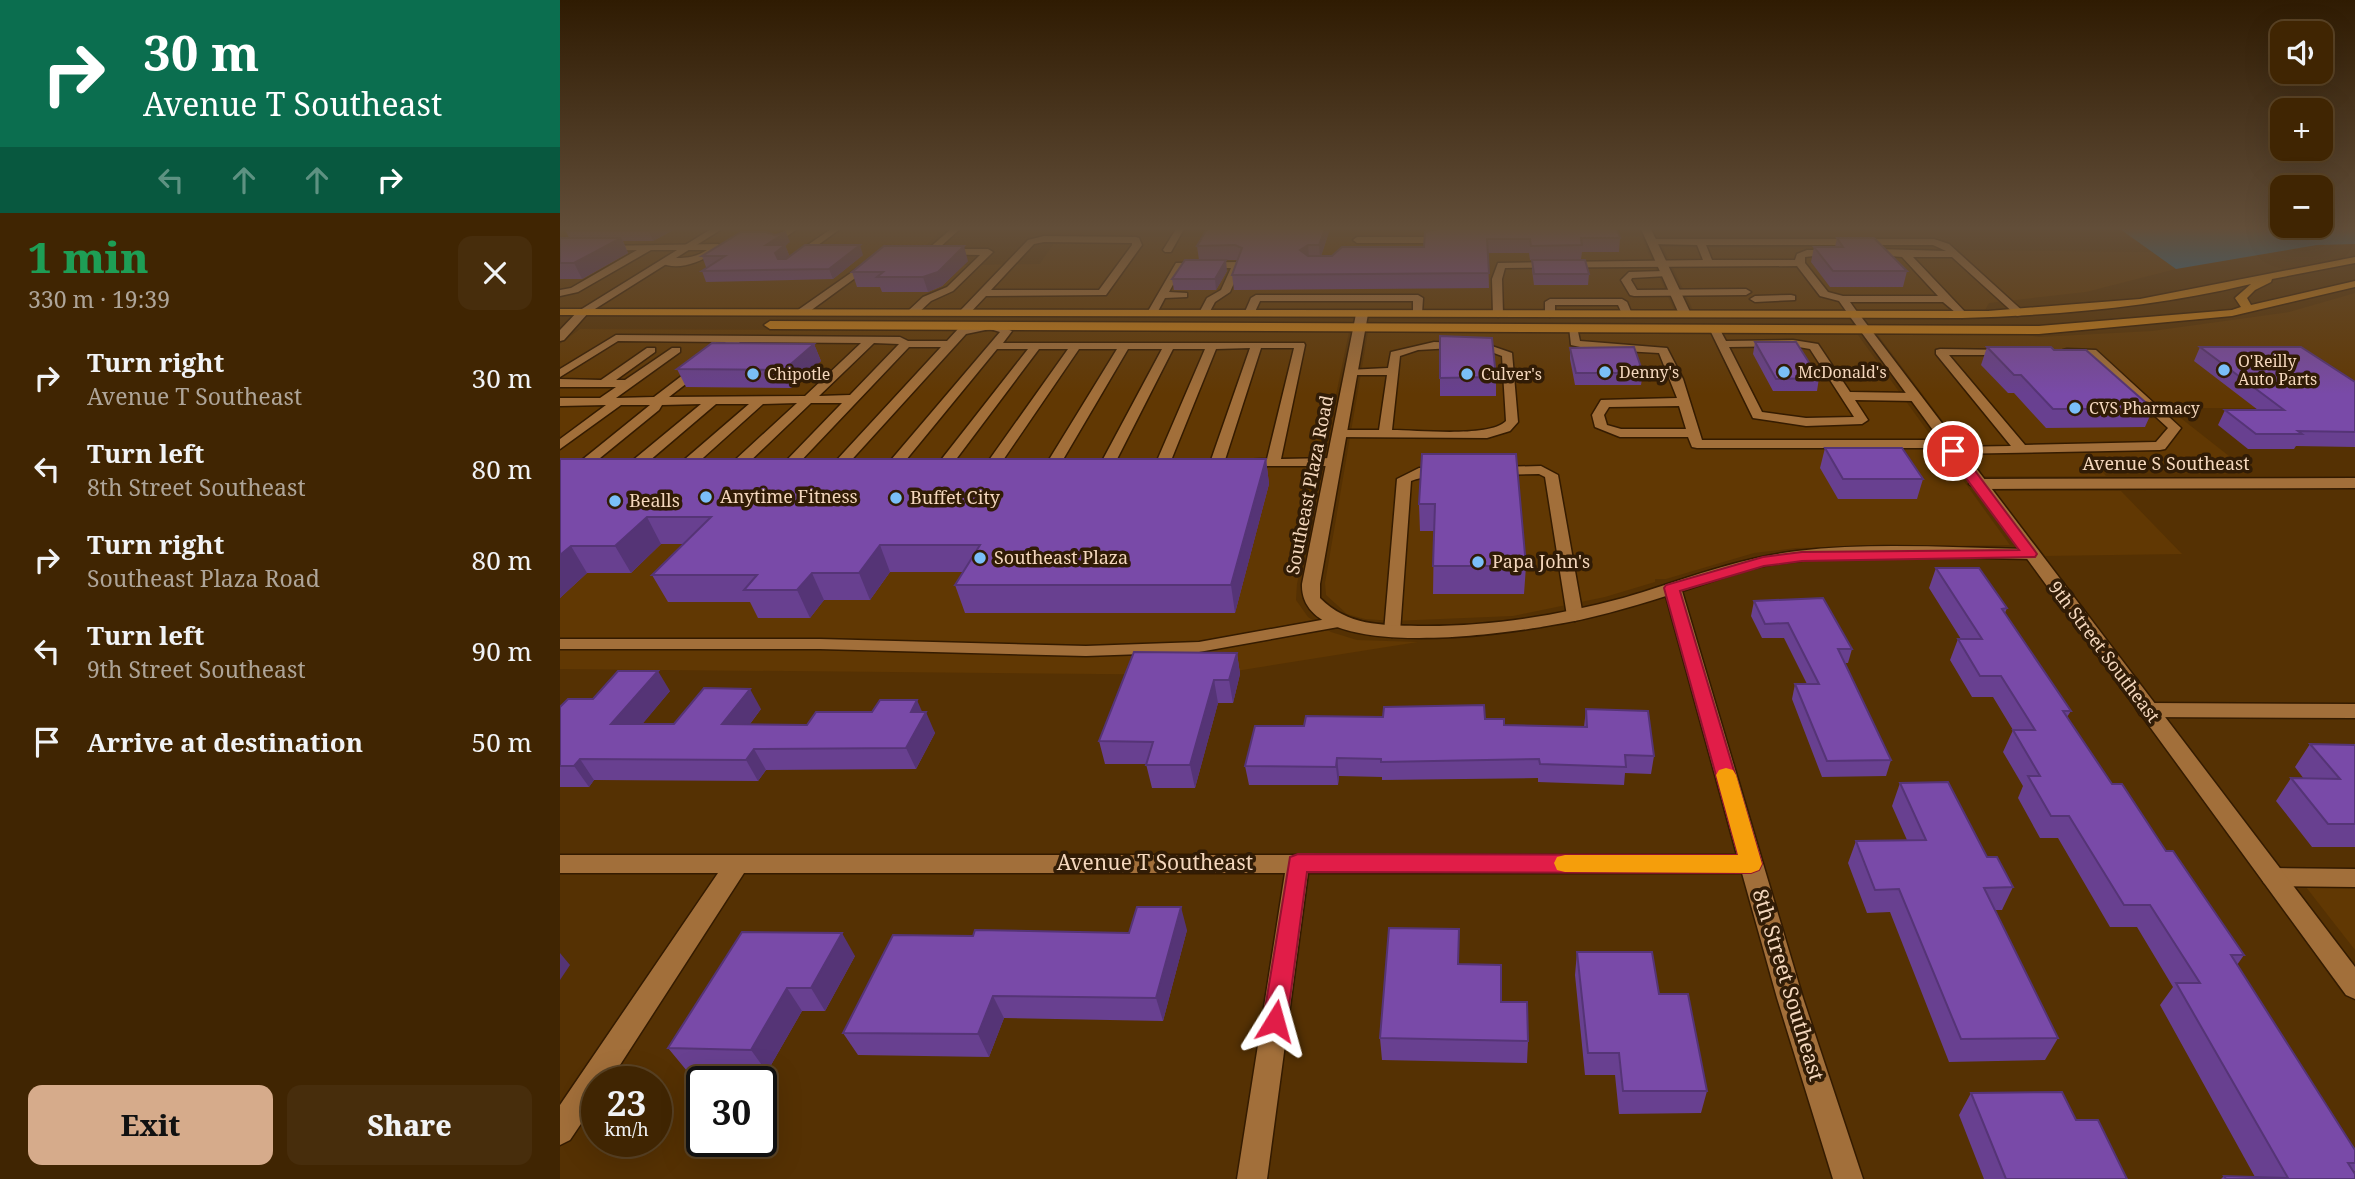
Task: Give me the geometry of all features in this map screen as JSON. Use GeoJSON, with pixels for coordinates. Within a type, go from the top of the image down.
{"type":"FeatureCollection","features":[{"type":"Feature","properties":{"kind":"main road"},"geometry":{"type":"LineString","coordinates":[[560,312],[1204,313],[1573,329],[1714,330],[2021,314],[2168,298],[2230,284]]}},
{"type":"Feature","properties":{"kind":"main road"},"geometry":{"type":"LineString","coordinates":[[2248,309],[2241,298],[2258,284]]}},
{"type":"Feature","properties":{"kind":"main road"},"geometry":{"type":"LineString","coordinates":[[565,325],[990,326],[1359,318],[1417,314],[1685,314],[1803,316],[1860,324],[2039,330],[2150,322],[2248,309],[2355,284]]}},
{"type":"Feature","properties":{"kind":"main road"},"geometry":{"type":"LineString","coordinates":[[751,324],[813,320],[925,319],[964,313]]}},
{"type":"Feature","properties":{"kind":"main road"},"geometry":{"type":"LineString","coordinates":[[990,326],[1017,319],[1098,313]]}},
{"type":"Feature","properties":{"kind":"main road"},"geometry":{"type":"LineString","coordinates":[[1592,329],[1612,320],[1668,319],[1685,314]]}},
{"type":"Feature","properties":{"kind":"street"},"geometry":{"type":"LineString","coordinates":[[560,337],[565,325],[628,284]]}},
{"type":"Feature","properties":{"kind":"street"},"geometry":{"type":"LineString","coordinates":[[1671,284],[1685,314]]}},
{"type":"Feature","properties":{"kind":"street","name":"Southeast Plaza Road"},"geometry":{"type":"LineString","coordinates":[[1359,318],[1311,584],[1311,599],[1321,611],[1338,622],[1360,629],[1392,632],[1516,626],[1574,616],[1763,562],[1802,556],[2030,554]]}},
{"type":"Feature","properties":{"kind":"street","name":"9th Street Southeast"},"geometry":{"type":"LineString","coordinates":[[1860,324],[2355,987]]}},
{"type":"Feature","properties":{"kind":"street","name":"Avenue S Southeast"},"geometry":{"type":"LineString","coordinates":[[1977,484],[2355,483]]}},
{"type":"Feature","properties":{"kind":"street","name":"8th Street Southeast"},"geometry":{"type":"LineString","coordinates":[[1672,588],[1751,864],[1848,1179]]}},
{"type":"Feature","properties":{"kind":"street"},"geometry":{"type":"LineString","coordinates":[[2147,710],[2355,711]]}},
{"type":"Feature","properties":{"kind":"street"},"geometry":{"type":"LineString","coordinates":[[560,1130],[739,862]]}},
{"type":"Feature","properties":{"kind":"street"},"geometry":{"type":"LineString","coordinates":[[1252,1179],[1298,863]]}},
{"type":"Feature","properties":{"kind":"street","name":"Avenue T Southeast"},"geometry":{"type":"LineString","coordinates":[[560,864],[1751,864]]}},
{"type":"Feature","properties":{"kind":"lane"},"geometry":{"type":"LineString","coordinates":[[560,293],[584,284]]}},
{"type":"Feature","properties":{"kind":"lane"},"geometry":{"type":"LineString","coordinates":[[802,313],[842,284]]}},
{"type":"Feature","properties":{"kind":"lane"},"geometry":{"type":"LineString","coordinates":[[912,313],[927,299],[955,284]]}},
{"type":"Feature","properties":{"kind":"lane"},"geometry":{"type":"LineString","coordinates":[[964,313],[992,284]]}},
{"type":"Feature","properties":{"kind":"lane"},"geometry":{"type":"LineString","coordinates":[[984,293],[1102,293],[1109,284]]}},
{"type":"Feature","properties":{"kind":"lane"},"geometry":{"type":"LineString","coordinates":[[1152,313],[1169,284]]}},
{"type":"Feature","properties":{"kind":"lane"},"geometry":{"type":"LineString","coordinates":[[1204,313],[1211,300],[1225,292],[1229,284]]}},
{"type":"Feature","properties":{"kind":"lane"},"geometry":{"type":"LineString","coordinates":[[1497,284],[1498,314]]}},
{"type":"Feature","properties":{"kind":"lane"},"geometry":{"type":"LineString","coordinates":[[1550,314],[1550,302],[1633,300],[1634,293],[1628,284]]}},
{"type":"Feature","properties":{"kind":"lane"},"geometry":{"type":"LineString","coordinates":[[1817,284],[1824,294],[1843,299],[1946,299]]}},
{"type":"Feature","properties":{"kind":"lane"},"geometry":{"type":"LineString","coordinates":[[1932,284],[1962,315]]}},
{"type":"Feature","properties":{"kind":"lane"},"geometry":{"type":"LineString","coordinates":[[1988,284],[2021,314]]}},
{"type":"Feature","properties":{"kind":"lane"},"geometry":{"type":"LineString","coordinates":[[1634,293],[1789,296],[1803,316]]}},
{"type":"Feature","properties":{"kind":"lane"},"geometry":{"type":"LineString","coordinates":[[1163,295],[1183,295]]}},
{"type":"Feature","properties":{"kind":"lane"},"geometry":{"type":"LineString","coordinates":[[1197,295],[1219,296]]}},
{"type":"Feature","properties":{"kind":"lane"},"geometry":{"type":"LineString","coordinates":[[1249,314],[1256,298],[1418,298],[1417,314]]}},
{"type":"Feature","properties":{"kind":"lane"},"geometry":{"type":"LineString","coordinates":[[1359,298],[1359,318]]}},
{"type":"Feature","properties":{"kind":"lane"},"geometry":{"type":"LineString","coordinates":[[1843,299],[1860,324]]}},
{"type":"Feature","properties":{"kind":"lane"},"geometry":{"type":"LineString","coordinates":[[1622,302],[1627,314]]}},
{"type":"Feature","properties":{"kind":"lane"},"geometry":{"type":"LineString","coordinates":[[560,374],[636,324]]}},
{"type":"Feature","properties":{"kind":"lane"},"geometry":{"type":"LineString","coordinates":[[604,401],[710,324]]}},
{"type":"Feature","properties":{"kind":"lane"},"geometry":{"type":"LineString","coordinates":[[737,340],[657,401],[655,407],[578,464],[835,463],[962,331],[990,326],[1007,331],[889,463],[1018,463]]}},
{"type":"Feature","properties":{"kind":"lane"},"geometry":{"type":"LineString","coordinates":[[1573,329],[1575,343],[1663,350],[1677,379],[1697,444],[2021,449],[2160,446],[2175,428],[2092,352],[2050,352]]}},
{"type":"Feature","properties":{"kind":"lane"},"geometry":{"type":"LineString","coordinates":[[1714,330],[1757,415],[1807,422],[1861,421],[1814,346],[1793,343],[1722,344]]}},
{"type":"Feature","properties":{"kind":"lane"},"geometry":{"type":"LineString","coordinates":[[615,338],[900,340],[906,344],[950,344]]}},
{"type":"Feature","properties":{"kind":"lane"},"geometry":{"type":"LineString","coordinates":[[603,384],[668,338]]}},
{"type":"Feature","properties":{"kind":"lane"},"geometry":{"type":"LineString","coordinates":[[727,463],[808,400],[872,340]]}},
{"type":"Feature","properties":{"kind":"lane"},"geometry":{"type":"LineString","coordinates":[[779,463],[906,344]]}},
{"type":"Feature","properties":{"kind":"lane"},"geometry":{"type":"LineString","coordinates":[[1108,463],[1168,345]]}},
{"type":"Feature","properties":{"kind":"lane"},"geometry":{"type":"LineString","coordinates":[[1163,463],[1212,345]]}},
{"type":"Feature","properties":{"kind":"lane"},"geometry":{"type":"LineString","coordinates":[[1258,345],[1210,463],[1334,462]]}},
{"type":"Feature","properties":{"kind":"lane"},"geometry":{"type":"LineString","coordinates":[[994,346],[1300,345],[1273,463]]}},
{"type":"Feature","properties":{"kind":"lane"},"geometry":{"type":"LineString","coordinates":[[934,463],[1036,346]]}},
{"type":"Feature","properties":{"kind":"lane"},"geometry":{"type":"LineString","coordinates":[[982,463],[1076,346]]}},
{"type":"Feature","properties":{"kind":"lane"},"geometry":{"type":"LineString","coordinates":[[1054,463],[1124,346]]}},
{"type":"Feature","properties":{"kind":"lane"},"geometry":{"type":"LineString","coordinates":[[1339,434],[1385,434],[1487,434],[1506,428],[1512,422],[1508,355],[1502,349],[1490,346],[1421,346],[1403,349],[1395,354],[1385,434]]}},
{"type":"Feature","properties":{"kind":"lane"},"geometry":{"type":"LineString","coordinates":[[2021,449],[1940,352],[2023,352]]}},
{"type":"Feature","properties":{"kind":"lane"},"geometry":{"type":"LineString","coordinates":[[1351,372],[1393,372]]}},
{"type":"Feature","properties":{"kind":"lane"},"geometry":{"type":"LineString","coordinates":[[560,383],[627,384]]}},
{"type":"Feature","properties":{"kind":"lane"},"geometry":{"type":"LineString","coordinates":[[1846,396],[1914,397]]}},
{"type":"Feature","properties":{"kind":"lane"},"geometry":{"type":"LineString","coordinates":[[560,410],[566,402],[850,399]]}},
{"type":"Feature","properties":{"kind":"lane"},"geometry":{"type":"LineString","coordinates":[[624,464],[713,400]]}},
{"type":"Feature","properties":{"kind":"lane"},"geometry":{"type":"LineString","coordinates":[[676,463],[760,400]]}},
{"type":"Feature","properties":{"kind":"lane"},"geometry":{"type":"LineString","coordinates":[[560,444],[619,401]]}},
{"type":"Feature","properties":{"kind":"lane"},"geometry":{"type":"LineString","coordinates":[[1685,402],[1605,402],[1598,415],[1601,427],[1620,433],[1694,433]]}},
{"type":"Feature","properties":{"kind":"lane"},"geometry":{"type":"LineString","coordinates":[[1487,471],[1541,470],[1551,475],[1574,616]]}},
{"type":"Feature","properties":{"kind":"lane"},"geometry":{"type":"LineString","coordinates":[[1392,632],[1404,480],[1419,472],[1460,471]]}},
{"type":"Feature","properties":{"kind":"lane"},"geometry":{"type":"LineString","coordinates":[[560,644],[820,645],[1086,651],[1199,647],[1338,622]]}},
{"type":"Feature","properties":{"kind":"lane"},"geometry":{"type":"LineString","coordinates":[[2272,877],[2355,878]]}},
{"type":"Feature","properties":{"kind":"shaded area"},"geometry":{"type":"Polygon","coordinates":[[[560,284],[620,284],[581,308],[560,308],[560,284]]]}},
{"type":"Feature","properties":{"kind":"shaded area"},"geometry":{"type":"Polygon","coordinates":[[[637,284],[1662,284],[1674,310],[599,308],[637,284]]]}},
{"type":"Feature","properties":{"kind":"shaded area"},"geometry":{"type":"Polygon","coordinates":[[[1681,284],[2117,284],[2086,292],[1989,303],[1985,310],[1693,310],[1681,284]]]}},
{"type":"Feature","properties":{"kind":"shaded area"},"geometry":{"type":"Polygon","coordinates":[[[2355,293],[2355,408],[2168,408],[2243,467],[2092,460],[2106,476],[1984,476],[1878,335],[2020,334],[2039,337],[2152,331],[2289,312],[2355,293]]]}},
{"type":"Feature","properties":{"kind":"shaded area"},"geometry":{"type":"Polygon","coordinates":[[[580,329],[1349,332],[1297,584],[1296,600],[1308,617],[1331,632],[1357,640],[1418,642],[1211,675],[560,669],[560,344],[580,329]]]}},
{"type":"Feature","properties":{"kind":"shaded area"},"geometry":{"type":"Polygon","coordinates":[[[1368,332],[1858,335],[2010,545],[1796,548],[1754,553],[1666,579],[1655,579],[1655,582],[1605,597],[1513,616],[1393,621],[1365,619],[1347,614],[1326,595],[1325,583],[1368,332]]]}},
{"type":"Feature","properties":{"kind":"shaded area"},"geometry":{"type":"Polygon","coordinates":[[[1995,491],[2121,491],[2182,554],[2045,556],[1995,491]]]}},
{"type":"Feature","properties":{"kind":"shaded area"},"geometry":{"type":"Polygon","coordinates":[[[2295,873],[2355,873],[2355,950],[2295,873]]]}},
{"type":"Feature","properties":{"kind":"building"},"geometry":{"type":"Polygon","coordinates":[[[1440,336],[1492,338],[1496,377],[1440,378],[1440,336]]]}},
{"type":"Feature","properties":{"kind":"building"},"geometry":{"type":"Polygon","coordinates":[[[1755,342],[1796,342],[1819,378],[1776,379],[1755,342]]]}},
{"type":"Feature","properties":{"kind":"building"},"geometry":{"type":"Polygon","coordinates":[[[712,343],[814,344],[784,370],[677,369],[712,343]]]}},
{"type":"Feature","properties":{"kind":"building"},"geometry":{"type":"Polygon","coordinates":[[[1634,347],[1643,373],[1576,373],[1570,348],[1634,347]]]}},
{"type":"Feature","properties":{"kind":"building"},"geometry":{"type":"Polygon","coordinates":[[[1987,347],[2086,350],[2153,409],[2053,409],[2021,375],[2014,375],[1987,347]]]}},
{"type":"Feature","properties":{"kind":"building"},"geometry":{"type":"Polygon","coordinates":[[[2200,347],[2301,347],[2355,382],[2355,432],[2298,431],[2302,434],[2256,434],[2225,410],[2284,410],[2200,347]]]}},
{"type":"Feature","properties":{"kind":"building"},"geometry":{"type":"Polygon","coordinates":[[[1825,448],[1902,448],[1923,479],[1843,479],[1825,448]]]}},
{"type":"Feature","properties":{"kind":"building","name":"Papa John's"},"geometry":{"type":"Polygon","coordinates":[[[1422,454],[1516,454],[1526,566],[1433,566],[1435,504],[1419,504],[1422,454]]]}},
{"type":"Feature","properties":{"kind":"building","name":"Southeast Plaza"},"geometry":{"type":"Polygon","coordinates":[[[560,459],[1266,459],[1231,585],[955,585],[980,545],[880,545],[859,573],[812,573],[797,590],[744,590],[757,575],[652,575],[711,517],[647,517],[615,546],[571,546],[560,555],[560,459]]]}},
{"type":"Feature","properties":{"kind":"building"},"geometry":{"type":"Polygon","coordinates":[[[1936,568],[1979,568],[2007,608],[2002,609],[2071,711],[2063,711],[2112,784],[2122,784],[2166,851],[2173,851],[2244,955],[2231,955],[2355,1150],[2355,1163],[2348,1163],[2355,1179],[2226,1179],[2224,1176],[2288,1178],[2176,983],[2200,983],[2150,905],[2124,905],[2069,816],[2051,816],[2028,776],[2040,776],[2013,730],[2035,730],[2001,676],[1980,676],[1958,639],[1982,639],[1936,568]]]}},
{"type":"Feature","properties":{"kind":"building"},"geometry":{"type":"Polygon","coordinates":[[[1823,598],[1852,649],[1838,649],[1891,760],[1827,761],[1795,684],[1819,684],[1788,623],[1765,624],[1754,601],[1823,598]]]}},
{"type":"Feature","properties":{"kind":"building"},"geometry":{"type":"Polygon","coordinates":[[[1134,652],[1237,653],[1229,680],[1214,680],[1190,765],[1146,765],[1153,742],[1099,741],[1134,652]]]}},
{"type":"Feature","properties":{"kind":"building"},"geometry":{"type":"Polygon","coordinates":[[[618,671],[658,671],[611,724],[674,724],[704,688],[750,689],[722,724],[807,725],[816,712],[872,712],[880,700],[917,700],[911,712],[926,712],[906,748],[754,749],[746,760],[580,759],[574,766],[560,766],[560,707],[568,699],[593,699],[618,671]]]}},
{"type":"Feature","properties":{"kind":"building"},"geometry":{"type":"Polygon","coordinates":[[[1484,705],[1485,719],[1504,719],[1504,725],[1587,727],[1586,709],[1648,711],[1654,756],[1625,755],[1626,767],[1540,764],[1539,759],[1381,762],[1381,759],[1337,758],[1336,767],[1245,766],[1255,726],[1304,726],[1306,716],[1383,717],[1384,707],[1484,705]]]}},
{"type":"Feature","properties":{"kind":"building"},"geometry":{"type":"Polygon","coordinates":[[[2310,744],[2355,745],[2355,824],[2328,824],[2291,778],[2340,779],[2310,744]]]}},
{"type":"Feature","properties":{"kind":"building"},"geometry":{"type":"Polygon","coordinates":[[[1948,782],[1987,857],[1997,857],[2013,887],[1984,888],[2058,1038],[1961,1039],[1899,889],[1875,890],[1856,841],[1926,840],[1900,783],[1948,782]]]}},
{"type":"Feature","properties":{"kind":"building"},"geometry":{"type":"Polygon","coordinates":[[[1137,907],[1181,907],[1156,998],[993,996],[978,1034],[843,1033],[893,935],[973,936],[975,930],[1129,933],[1137,907]]]}},
{"type":"Feature","properties":{"kind":"building"},"geometry":{"type":"Polygon","coordinates":[[[1389,928],[1459,929],[1458,964],[1501,965],[1501,1002],[1527,1002],[1528,1041],[1380,1038],[1389,928]]]}},
{"type":"Feature","properties":{"kind":"building"},"geometry":{"type":"Polygon","coordinates":[[[742,932],[842,933],[811,988],[787,988],[751,1050],[668,1048],[742,932]]]}},
{"type":"Feature","properties":{"kind":"building"},"geometry":{"type":"Polygon","coordinates":[[[1577,952],[1652,952],[1659,994],[1688,994],[1707,1091],[1623,1091],[1619,1053],[1588,1053],[1577,952]]]}},
{"type":"Feature","properties":{"kind":"building"},"geometry":{"type":"Polygon","coordinates":[[[2062,1092],[2076,1120],[2098,1120],[2127,1179],[2006,1179],[1971,1093],[2062,1092]]]}},
{"type":"Feature","properties":{"kind":"slow traffic"},"geometry":{"type":"LineString","coordinates":[[1565,863],[1751,864],[1726,775]]}},
{"type":"Feature","properties":{"kind":"place","name":"O'Reilly Auto Parts"},"geometry":{"type":"Point","coordinates":[2224,370]}},
{"type":"Feature","properties":{"kind":"place","name":"Denny's"},"geometry":{"type":"Point","coordinates":[1605,372]}},
{"type":"Feature","properties":{"kind":"place","name":"McDonald's"},"geometry":{"type":"Point","coordinates":[1784,372]}},
{"type":"Feature","properties":{"kind":"place","name":"Chipotle"},"geometry":{"type":"Point","coordinates":[753,374]}},
{"type":"Feature","properties":{"kind":"place","name":"Culver's"},"geometry":{"type":"Point","coordinates":[1467,374]}},
{"type":"Feature","properties":{"kind":"place","name":"CVS Pharmacy"},"geometry":{"type":"Point","coordinates":[2075,408]}},
{"type":"Feature","properties":{"kind":"place","name":"Anytime Fitness"},"geometry":{"type":"Point","coordinates":[706,497]}},
{"type":"Feature","properties":{"kind":"place","name":"Buffet City"},"geometry":{"type":"Point","coordinates":[896,498]}},
{"type":"Feature","properties":{"kind":"place","name":"Bealls"},"geometry":{"type":"Point","coordinates":[615,501]}},
{"type":"Feature","properties":{"kind":"place","name":"Southeast Plaza"},"geometry":{"type":"Point","coordinates":[980,558]}},
{"type":"Feature","properties":{"kind":"place","name":"Papa John's"},"geometry":{"type":"Point","coordinates":[1478,562]}},
{"type":"Feature","properties":{"kind":"route"},"geometry":{"type":"LineString","coordinates":[[1275,1021],[1298,863],[1751,864],[1672,588],[1763,562],[1802,556],[2030,554],[1953,451]]}}]}
